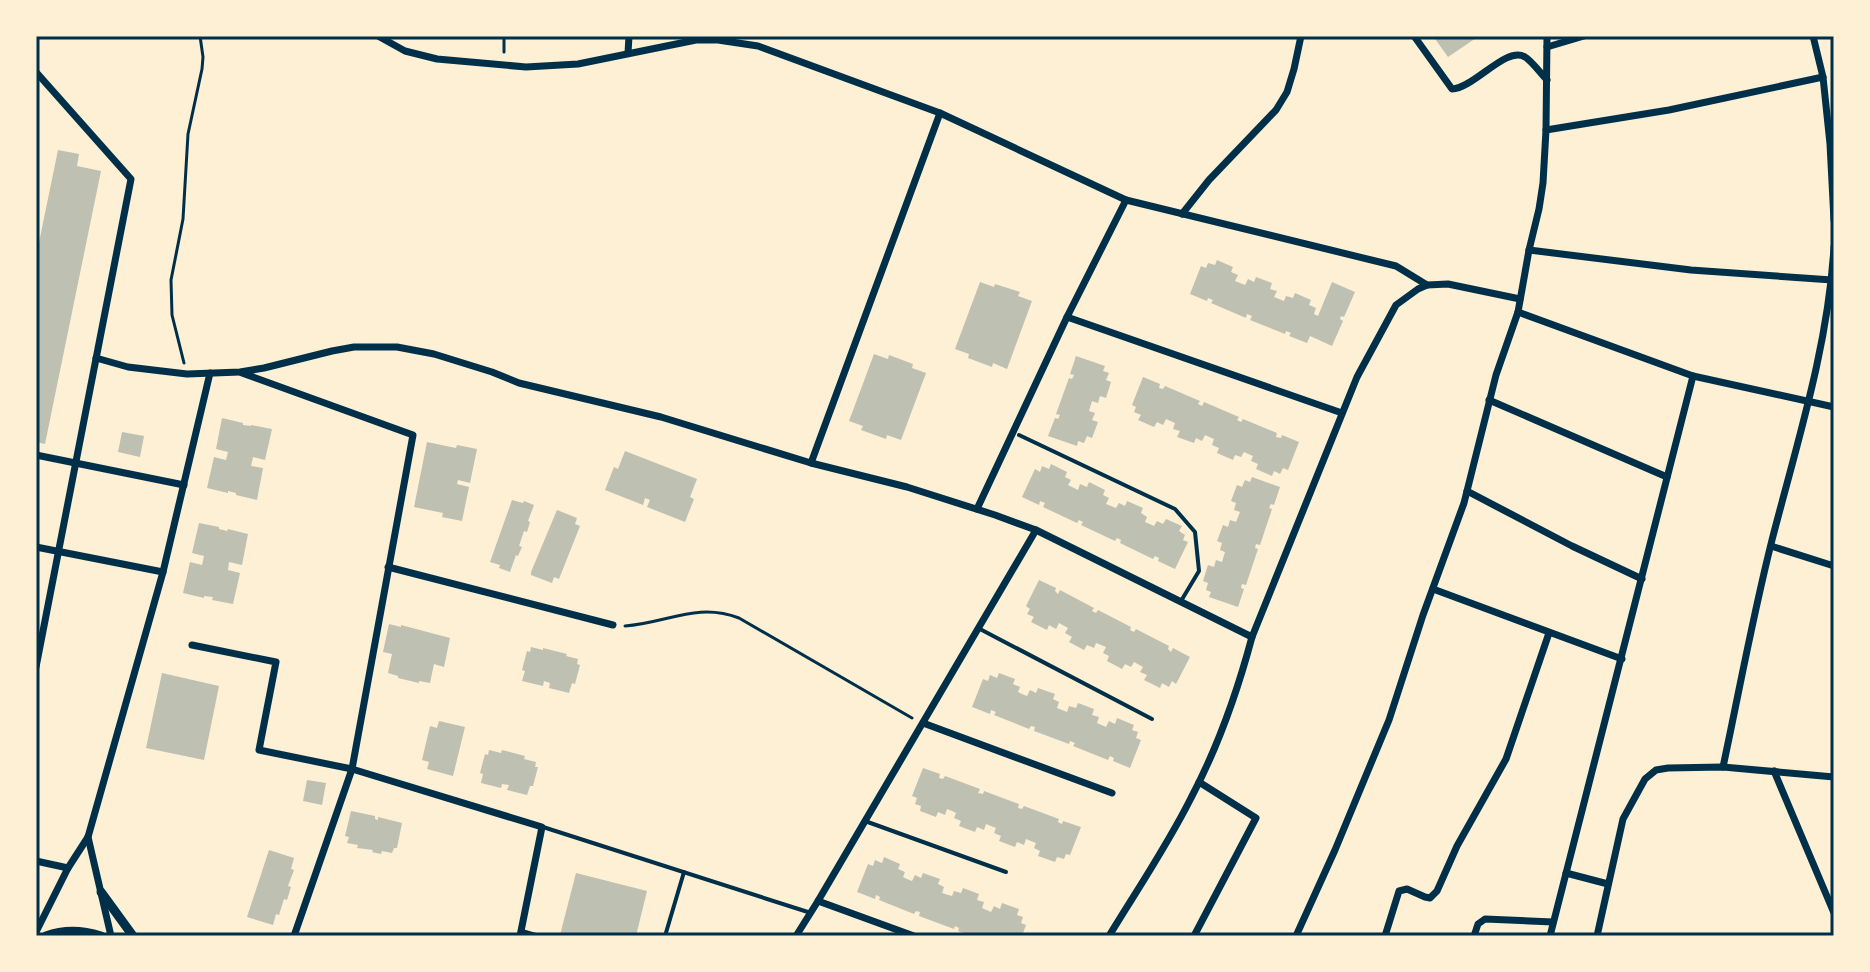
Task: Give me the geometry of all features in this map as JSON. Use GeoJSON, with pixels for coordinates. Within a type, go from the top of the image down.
{"type":"FeatureCollection","features":[{"type":"Feature","properties":{"kind":"street"},"geometry":{"type":"LineString","coordinates":[[378,36],[421,56],[505,66],[578,64],[694,38],[732,39],[776,52],[940,113],[1126,200],[1396,266],[1427,285]]}},
{"type":"Feature","properties":{"kind":"street"},"geometry":{"type":"LineString","coordinates":[[628,53],[629,36]]}},
{"type":"Feature","properties":{"kind":"street"},"geometry":{"type":"LineString","coordinates":[[1182,214],[1209,180],[1276,110],[1287,92],[1301,36]]}},
{"type":"Feature","properties":{"kind":"street"},"geometry":{"type":"LineString","coordinates":[[1414,36],[1452,89],[1465,86],[1501,60],[1519,55],[1525,56],[1547,80]]}},
{"type":"Feature","properties":{"kind":"street"},"geometry":{"type":"LineString","coordinates":[[1296,936],[1389,720],[1467,491],[1496,375],[1518,312],[1539,209],[1546,130],[1547,36]]}},
{"type":"Feature","properties":{"kind":"street"},"geometry":{"type":"LineString","coordinates":[[1547,47],[1584,36]]}},
{"type":"Feature","properties":{"kind":"street"},"geometry":{"type":"LineString","coordinates":[[1813,36],[1823,77],[1832,144],[1834,220]]}},
{"type":"Feature","properties":{"kind":"street"},"geometry":{"type":"LineString","coordinates":[[36,74],[131,179],[36,667]]}},
{"type":"Feature","properties":{"kind":"street"},"geometry":{"type":"LineString","coordinates":[[1546,130],[1669,110],[1823,77]]}},
{"type":"Feature","properties":{"kind":"street"},"geometry":{"type":"LineString","coordinates":[[811,463],[940,113]]}},
{"type":"Feature","properties":{"kind":"street"},"geometry":{"type":"LineString","coordinates":[[977,509],[1126,200]]}},
{"type":"Feature","properties":{"kind":"street"},"geometry":{"type":"LineString","coordinates":[[1723,767],[1771,546],[1824,334],[1834,247]]}},
{"type":"Feature","properties":{"kind":"street"},"geometry":{"type":"LineString","coordinates":[[1529,250],[1691,270],[1832,280]]}},
{"type":"Feature","properties":{"kind":"street"},"geometry":{"type":"LineString","coordinates":[[1109,936],[1170,838],[1199,782],[1226,722],[1252,637],[1342,413],[1357,377],[1396,305],[1410,293],[1427,285],[1448,284],[1520,299]]}},
{"type":"Feature","properties":{"kind":"street"},"geometry":{"type":"LineString","coordinates":[[1518,312],[1693,376],[1834,407]]}},
{"type":"Feature","properties":{"kind":"street"},"geometry":{"type":"LineString","coordinates":[[1067,317],[1342,413]]}},
{"type":"Feature","properties":{"kind":"street"},"geometry":{"type":"LineString","coordinates":[[1824,334],[1834,335]]}},
{"type":"Feature","properties":{"kind":"street"},"geometry":{"type":"LineString","coordinates":[[96,358],[128,367],[187,374],[240,372],[354,347],[416,350],[463,362],[519,383],[661,417],[977,509],[1036,530],[1252,637]]}},
{"type":"Feature","properties":{"kind":"street"},"geometry":{"type":"LineString","coordinates":[[240,372],[413,435],[352,769],[294,936]]}},
{"type":"Feature","properties":{"kind":"street"},"geometry":{"type":"LineString","coordinates":[[36,932],[68,868],[88,837],[163,572],[210,373]]}},
{"type":"Feature","properties":{"kind":"street"},"geometry":{"type":"LineString","coordinates":[[1550,936],[1693,376]]}},
{"type":"Feature","properties":{"kind":"street"},"geometry":{"type":"LineString","coordinates":[[1489,400],[1667,477]]}},
{"type":"Feature","properties":{"kind":"street"},"geometry":{"type":"LineString","coordinates":[[36,455],[184,485]]}},
{"type":"Feature","properties":{"kind":"street"},"geometry":{"type":"LineString","coordinates":[[1467,491],[1642,579]]}},
{"type":"Feature","properties":{"kind":"street"},"geometry":{"type":"LineString","coordinates":[[796,936],[1036,530]]}},
{"type":"Feature","properties":{"kind":"street"},"geometry":{"type":"LineString","coordinates":[[1771,546],[1834,566]]}},
{"type":"Feature","properties":{"kind":"street"},"geometry":{"type":"LineString","coordinates":[[36,547],[163,572]]}},
{"type":"Feature","properties":{"kind":"street"},"geometry":{"type":"LineString","coordinates":[[388,567],[613,625]]}},
{"type":"Feature","properties":{"kind":"street"},"geometry":{"type":"LineString","coordinates":[[1433,589],[1622,659]]}},
{"type":"Feature","properties":{"kind":"street"},"geometry":{"type":"LineString","coordinates":[[1385,936],[1399,891],[1407,889],[1430,898],[1437,891],[1457,846],[1506,759],[1549,633]]}},
{"type":"Feature","properties":{"kind":"street"},"geometry":{"type":"LineString","coordinates":[[192,645],[276,662],[259,750],[352,769],[542,827],[520,933]]}},
{"type":"Feature","properties":{"kind":"street"},"geometry":{"type":"LineString","coordinates":[[923,723],[1112,793]]}},
{"type":"Feature","properties":{"kind":"street"},"geometry":{"type":"LineString","coordinates":[[1597,936],[1623,819],[1645,779],[1656,770],[1723,767],[1834,777]]}},
{"type":"Feature","properties":{"kind":"street"},"geometry":{"type":"LineString","coordinates":[[1774,771],[1834,913]]}},
{"type":"Feature","properties":{"kind":"street"},"geometry":{"type":"LineString","coordinates":[[1194,936],[1256,818],[1199,782]]}},
{"type":"Feature","properties":{"kind":"street"},"geometry":{"type":"LineString","coordinates":[[88,837],[111,936]]}},
{"type":"Feature","properties":{"kind":"street"},"geometry":{"type":"LineString","coordinates":[[36,861],[68,868]]}},
{"type":"Feature","properties":{"kind":"street"},"geometry":{"type":"LineString","coordinates":[[1566,873],[1608,884]]}},
{"type":"Feature","properties":{"kind":"street"},"geometry":{"type":"LineString","coordinates":[[101,892],[133,936]]}},
{"type":"Feature","properties":{"kind":"street"},"geometry":{"type":"LineString","coordinates":[[818,901],[914,936]]}},
{"type":"Feature","properties":{"kind":"street"},"geometry":{"type":"LineString","coordinates":[[1474,936],[1478,924],[1485,919],[1553,922]]}},
{"type":"Feature","properties":{"kind":"street"},"geometry":{"type":"LineString","coordinates":[[46,936],[76,930],[101,936]]}},
{"type":"Feature","properties":{"kind":"lane"},"geometry":{"type":"LineString","coordinates":[[1019,435],[1175,509],[1195,532],[1199,571],[1181,602]]}},
{"type":"Feature","properties":{"kind":"lane"},"geometry":{"type":"LineString","coordinates":[[978,628],[1152,719]]}},
{"type":"Feature","properties":{"kind":"lane"},"geometry":{"type":"LineString","coordinates":[[865,821],[1006,872]]}},
{"type":"Feature","properties":{"kind":"lane"},"geometry":{"type":"LineString","coordinates":[[542,827],[811,913]]}},
{"type":"Feature","properties":{"kind":"lane"},"geometry":{"type":"LineString","coordinates":[[665,936],[684,872]]}},
{"type":"Feature","properties":{"kind":"lane"},"geometry":{"type":"LineString","coordinates":[[520,933],[539,936]]}},
{"type":"Feature","properties":{"kind":"path"},"geometry":{"type":"LineString","coordinates":[[187,374],[172,315],[171,280],[183,219],[188,134],[202,69],[200,36]]}},
{"type":"Feature","properties":{"kind":"path"},"geometry":{"type":"LineString","coordinates":[[504,36],[505,66]]}},
{"type":"Feature","properties":{"kind":"path"},"geometry":{"type":"LineString","coordinates":[[613,625],[635,625],[693,612],[730,615],[901,714],[923,723]]}},
{"type":"Feature","properties":{"kind":"building"},"geometry":{"type":"Polygon","coordinates":[[[1433,36],[1479,36],[1448,57],[1433,36]]]}},
{"type":"Feature","properties":{"kind":"building"},"geometry":{"type":"Polygon","coordinates":[[[58,150],[79,154],[77,166],[101,171],[45,444],[36,442],[36,257],[58,150]]]}},
{"type":"Feature","properties":{"kind":"building"},"geometry":{"type":"Polygon","coordinates":[[[1217,260],[1233,267],[1231,272],[1238,275],[1235,281],[1245,285],[1248,279],[1254,282],[1256,277],[1272,283],[1270,289],[1277,291],[1274,297],[1284,301],[1286,296],[1293,298],[1295,293],[1311,300],[1309,305],[1316,308],[1314,314],[1318,316],[1332,282],[1355,292],[1344,317],[1341,316],[1343,321],[1332,346],[1310,336],[1307,343],[1289,336],[1291,333],[1286,331],[1285,334],[1250,320],[1252,316],[1247,314],[1246,318],[1211,303],[1213,300],[1208,298],[1207,301],[1190,294],[1201,266],[1206,268],[1208,263],[1215,265],[1217,260]]]}},
{"type":"Feature","properties":{"kind":"building"},"geometry":{"type":"Polygon","coordinates":[[[980,282],[1020,292],[1018,296],[1032,301],[1007,369],[968,358],[969,354],[955,349],[980,282]]]}},
{"type":"Feature","properties":{"kind":"building"},"geometry":{"type":"Polygon","coordinates":[[[874,354],[888,359],[889,355],[913,364],[912,368],[926,373],[901,440],[887,435],[886,439],[861,430],[863,426],[849,421],[874,354]]]}},
{"type":"Feature","properties":{"kind":"building"},"geometry":{"type":"Polygon","coordinates":[[[1076,356],[1105,366],[1103,371],[1109,373],[1106,380],[1111,382],[1106,398],[1100,396],[1098,403],[1092,401],[1089,411],[1095,413],[1092,420],[1098,422],[1092,438],[1087,436],[1084,443],[1078,441],[1077,446],[1048,436],[1055,418],[1058,419],[1060,415],[1056,414],[1069,378],[1072,379],[1074,375],[1070,374],[1076,356]]]}},
{"type":"Feature","properties":{"kind":"building"},"geometry":{"type":"Polygon","coordinates":[[[1143,377],[1160,384],[1159,388],[1165,386],[1200,401],[1198,404],[1202,406],[1204,402],[1239,417],[1237,420],[1241,422],[1243,419],[1277,433],[1276,437],[1281,438],[1282,435],[1299,442],[1288,470],[1283,468],[1280,474],[1274,471],[1272,476],[1256,469],[1258,464],[1251,461],[1253,456],[1244,452],[1241,457],[1235,455],[1233,460],[1217,453],[1219,448],[1212,445],[1214,439],[1205,435],[1202,441],[1196,438],[1194,443],[1177,437],[1180,431],[1173,429],[1175,423],[1166,419],[1163,425],[1157,422],[1154,427],[1138,420],[1141,415],[1134,412],[1136,407],[1132,405],[1143,377]]]}},
{"type":"Feature","properties":{"kind":"building"},"geometry":{"type":"Polygon","coordinates":[[[222,418],[272,429],[265,460],[253,457],[251,466],[263,468],[257,500],[207,488],[214,457],[226,460],[228,452],[216,449],[222,418]]]}},
{"type":"Feature","properties":{"kind":"building"},"geometry":{"type":"Polygon","coordinates":[[[122,432],[144,436],[140,457],[118,452],[122,432]]]}},
{"type":"Feature","properties":{"kind":"building"},"geometry":{"type":"Polygon","coordinates":[[[427,442],[477,449],[470,483],[458,480],[457,484],[469,487],[462,521],[414,507],[427,442]]]}},
{"type":"Feature","properties":{"kind":"building"},"geometry":{"type":"Polygon","coordinates":[[[625,451],[697,479],[690,497],[694,499],[685,522],[647,507],[650,500],[645,498],[643,505],[605,490],[614,467],[618,469],[625,451]]]}},
{"type":"Feature","properties":{"kind":"building"},"geometry":{"type":"Polygon","coordinates":[[[1051,464],[1067,472],[1065,477],[1071,480],[1068,485],[1078,490],[1080,484],[1087,487],[1089,482],[1105,490],[1103,495],[1109,498],[1106,504],[1116,508],[1119,503],[1125,506],[1127,501],[1143,508],[1141,513],[1147,517],[1145,522],[1154,526],[1157,521],[1163,524],[1166,519],[1182,526],[1179,531],[1185,535],[1183,540],[1188,542],[1175,569],[1158,561],[1159,558],[1155,556],[1153,559],[1120,543],[1121,540],[1117,538],[1115,541],[1081,525],[1083,522],[1079,520],[1077,523],[1043,507],[1045,503],[1040,501],[1039,505],[1022,497],[1035,469],[1040,472],[1042,466],[1049,469],[1051,464]]]}},
{"type":"Feature","properties":{"kind":"building"},"geometry":{"type":"Polygon","coordinates":[[[1252,477],[1280,487],[1274,505],[1271,504],[1269,508],[1272,509],[1260,545],[1256,544],[1255,548],[1258,549],[1246,585],[1242,584],[1241,588],[1244,589],[1238,607],[1209,597],[1211,592],[1206,590],[1208,583],[1203,581],[1208,565],[1214,567],[1216,560],[1222,562],[1225,552],[1220,550],[1222,543],[1217,541],[1223,525],[1228,527],[1230,520],[1236,522],[1240,512],[1234,510],[1236,503],[1231,501],[1237,485],[1242,487],[1245,480],[1250,482],[1252,477]]]}},
{"type":"Feature","properties":{"kind":"building"},"geometry":{"type":"Polygon","coordinates":[[[512,500],[534,505],[527,532],[524,531],[519,546],[522,547],[510,572],[490,562],[512,500]]]}},
{"type":"Feature","properties":{"kind":"building"},"geometry":{"type":"Polygon","coordinates":[[[557,510],[577,518],[575,524],[580,526],[559,579],[554,577],[552,583],[531,575],[531,572],[557,510]]]}},
{"type":"Feature","properties":{"kind":"building"},"geometry":{"type":"Polygon","coordinates":[[[199,523],[248,534],[242,565],[229,562],[228,570],[240,573],[233,604],[212,600],[213,597],[183,593],[190,562],[202,565],[204,556],[192,553],[199,523]]]}},
{"type":"Feature","properties":{"kind":"building"},"geometry":{"type":"Polygon","coordinates":[[[1039,580],[1056,588],[1058,594],[1060,590],[1094,608],[1092,611],[1096,613],[1098,610],[1131,627],[1130,630],[1134,632],[1136,629],[1169,646],[1171,652],[1173,648],[1190,657],[1176,684],[1172,681],[1169,687],[1162,683],[1160,688],[1144,680],[1147,675],[1140,672],[1143,667],[1134,662],[1131,667],[1125,664],[1122,669],[1107,661],[1109,656],[1103,653],[1106,647],[1096,643],[1094,648],[1087,645],[1084,650],[1069,642],[1072,637],[1065,633],[1068,628],[1059,623],[1056,629],[1049,625],[1047,630],[1031,622],[1034,617],[1027,614],[1030,609],[1026,606],[1039,580]]]}},
{"type":"Feature","properties":{"kind":"building"},"geometry":{"type":"Polygon","coordinates":[[[389,624],[450,638],[444,667],[434,664],[430,683],[398,678],[388,673],[392,654],[383,652],[389,624]]]}},
{"type":"Feature","properties":{"kind":"building"},"geometry":{"type":"Polygon","coordinates":[[[531,647],[578,659],[577,664],[580,665],[575,684],[572,683],[569,693],[549,688],[550,683],[544,681],[543,686],[522,681],[527,651],[530,652],[531,647]]]}},
{"type":"Feature","properties":{"kind":"building"},"geometry":{"type":"Polygon","coordinates":[[[162,673],[219,686],[204,760],[146,748],[162,673]]]}},
{"type":"Feature","properties":{"kind":"building"},"geometry":{"type":"Polygon","coordinates":[[[999,673],[1015,679],[1013,684],[1020,687],[1018,692],[1027,696],[1030,690],[1036,693],[1038,688],[1055,694],[1053,699],[1059,702],[1057,708],[1067,712],[1069,706],[1076,708],[1078,703],[1094,709],[1092,715],[1099,717],[1097,723],[1106,727],[1109,721],[1115,724],[1117,718],[1134,725],[1132,730],[1138,732],[1136,738],[1141,740],[1130,768],[1113,761],[1114,758],[1110,756],[1108,760],[1073,746],[1075,743],[1070,741],[1069,744],[1034,731],[1035,727],[1029,729],[994,715],[996,712],[991,710],[990,714],[972,707],[983,679],[988,681],[990,675],[997,678],[999,673]]]}},
{"type":"Feature","properties":{"kind":"building"},"geometry":{"type":"Polygon","coordinates":[[[439,721],[465,727],[453,776],[427,769],[429,762],[422,760],[430,726],[437,728],[439,721]]]}},
{"type":"Feature","properties":{"kind":"building"},"geometry":{"type":"Polygon","coordinates":[[[489,750],[501,753],[502,750],[536,762],[535,767],[538,767],[533,786],[530,786],[527,795],[507,790],[509,785],[502,784],[501,788],[481,783],[483,774],[480,773],[489,750]]]}},
{"type":"Feature","properties":{"kind":"building"},"geometry":{"type":"Polygon","coordinates":[[[923,768],[940,774],[939,778],[945,776],[980,789],[978,793],[983,794],[984,791],[1019,804],[1018,808],[1024,806],[1059,819],[1058,822],[1062,824],[1063,821],[1081,827],[1070,855],[1066,854],[1064,859],[1057,857],[1055,862],[1038,856],[1040,851],[1034,848],[1036,843],[1026,839],[1024,845],[1017,842],[1015,847],[999,841],[1001,836],[994,833],[996,828],[986,824],[984,830],[977,827],[975,832],[959,826],[961,821],[954,818],[956,813],[947,809],[945,815],[938,812],[936,817],[920,811],[921,806],[915,804],[917,798],[912,796],[923,768]]]}},
{"type":"Feature","properties":{"kind":"building"},"geometry":{"type":"Polygon","coordinates":[[[307,780],[326,783],[322,805],[303,801],[307,780]]]}},
{"type":"Feature","properties":{"kind":"building"},"geometry":{"type":"Polygon","coordinates":[[[351,811],[375,816],[378,820],[378,817],[402,823],[397,848],[392,853],[382,851],[381,854],[347,843],[349,837],[345,836],[351,811]]]}},
{"type":"Feature","properties":{"kind":"building"},"geometry":{"type":"Polygon","coordinates":[[[269,850],[294,858],[287,900],[284,899],[273,925],[247,917],[269,850]]]}},
{"type":"Feature","properties":{"kind":"building"},"geometry":{"type":"Polygon","coordinates":[[[884,857],[900,864],[898,869],[905,872],[903,877],[912,881],[915,875],[921,878],[923,873],[940,879],[938,884],[944,887],[942,893],[952,896],[954,891],[961,893],[963,888],[979,894],[977,900],[984,902],[982,908],[991,912],[994,906],[1000,909],[1002,903],[1019,909],[1017,915],[1023,917],[1021,923],[1026,925],[1022,936],[971,936],[958,931],[959,928],[955,926],[954,929],[919,916],[920,912],[914,914],[879,900],[880,897],[876,895],[875,899],[857,892],[868,864],[873,866],[875,860],[882,863],[884,857]]]}},
{"type":"Feature","properties":{"kind":"building"},"geometry":{"type":"Polygon","coordinates":[[[576,873],[647,891],[636,936],[560,935],[576,873]]]}}]}
